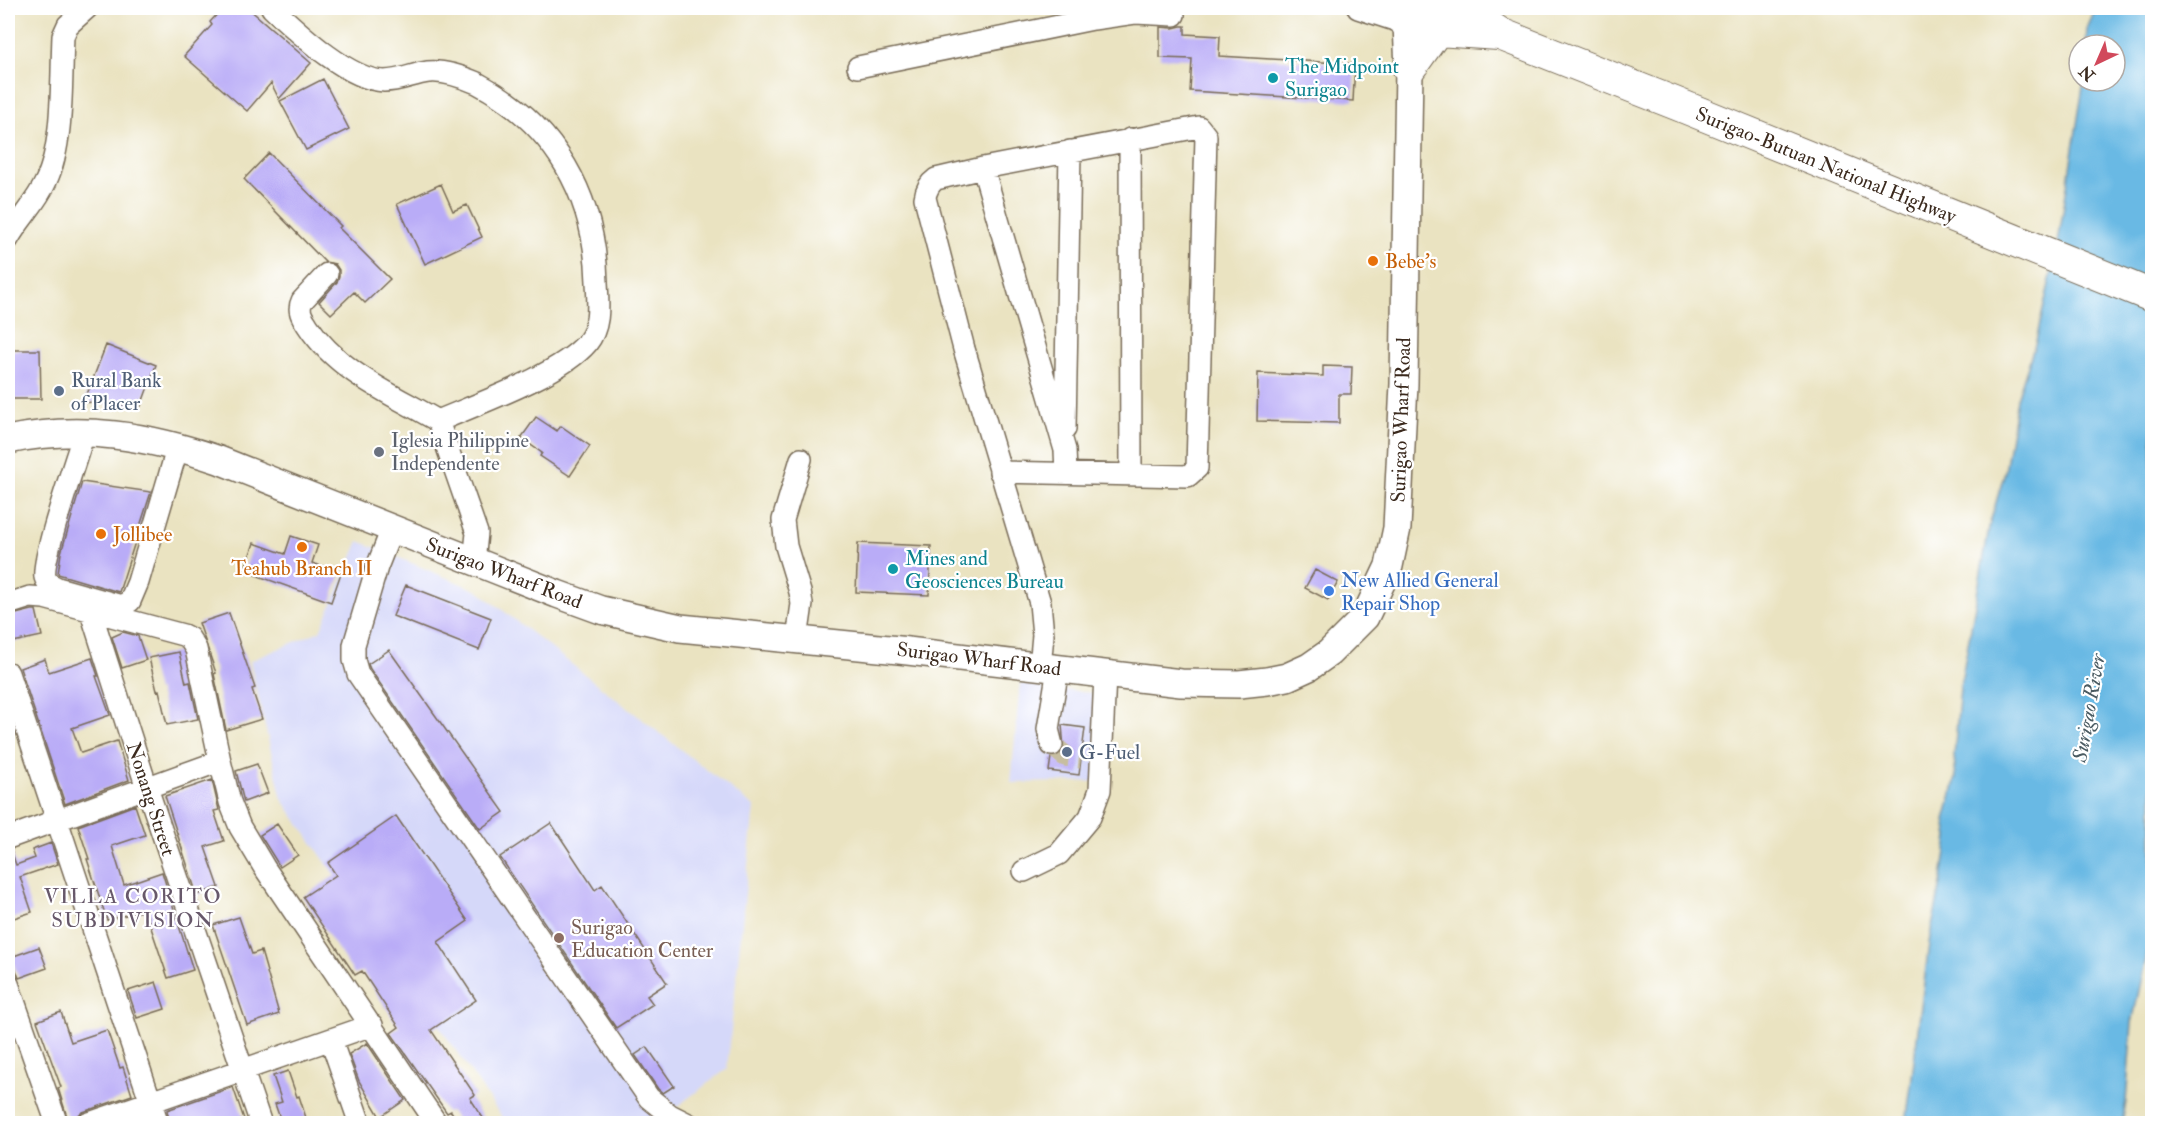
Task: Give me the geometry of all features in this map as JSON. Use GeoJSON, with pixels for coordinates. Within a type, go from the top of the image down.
{"type":"FeatureCollection","features":[{"type":"Feature","properties":{"kind":"highway","name":"Surigao-Butuan National Highway"},"geometry":{"type":"LineString","coordinates":[[1427,17],[1500,34],[2152,297]]}},
{"type":"Feature","properties":{"kind":"highway"},"geometry":{"type":"LineString","coordinates":[[1408,69],[1427,17]]}},
{"type":"Feature","properties":{"kind":"main road","name":"Surigao Wharf Road"},"geometry":{"type":"LineString","coordinates":[[8,440],[25,436],[116,434],[178,446],[601,610],[680,628],[1209,684],[1239,684],[1287,677],[1309,667],[1329,653],[1365,617],[1389,566],[1397,528],[1401,484],[1408,69]]}},
{"type":"Feature","properties":{"kind":"street"},"geometry":{"type":"LineString","coordinates":[[8,239],[45,184],[53,166],[57,146],[63,36],[68,25],[87,8]]}},
{"type":"Feature","properties":{"kind":"street"},"geometry":{"type":"LineString","coordinates":[[272,8],[327,54],[362,77],[383,81],[403,79],[430,71],[453,74],[476,83],[503,99],[552,143],[567,165],[579,190],[588,215],[594,244],[598,314],[596,329],[587,343],[574,355],[552,369],[438,421]]}},
{"type":"Feature","properties":{"kind":"street"},"geometry":{"type":"LineString","coordinates":[[1358,8],[1427,17]]}},
{"type":"Feature","properties":{"kind":"street"},"geometry":{"type":"LineString","coordinates":[[858,67],[1093,13],[1174,15]]}},
{"type":"Feature","properties":{"kind":"street"},"geometry":{"type":"LineString","coordinates":[[1000,472],[1188,476],[1195,472],[1198,465],[1206,136],[1203,129],[1195,126],[983,168],[936,179],[927,188],[925,198],[964,349],[1000,472],[1040,603],[1049,668],[1048,729],[1052,745]]}},
{"type":"Feature","properties":{"kind":"street"},"geometry":{"type":"LineString","coordinates":[[1130,139],[1131,474]]}},
{"type":"Feature","properties":{"kind":"street"},"geometry":{"type":"LineString","coordinates":[[1066,473],[1070,150]]}},
{"type":"Feature","properties":{"kind":"street"},"geometry":{"type":"LineString","coordinates":[[983,168],[1065,450]]}},
{"type":"Feature","properties":{"kind":"street"},"geometry":{"type":"LineString","coordinates":[[327,274],[300,306],[302,317],[318,341],[331,355],[348,368],[438,421],[477,532],[474,562]]}},
{"type":"Feature","properties":{"kind":"street"},"geometry":{"type":"LineString","coordinates":[[84,433],[52,541],[45,574],[49,584],[58,588],[122,606],[130,602],[138,582],[178,446]]}},
{"type":"Feature","properties":{"kind":"street"},"geometry":{"type":"LineString","coordinates":[[798,639],[802,614],[800,592],[783,532],[783,520],[801,459]]}},
{"type":"Feature","properties":{"kind":"street"},"geometry":{"type":"LineString","coordinates":[[392,529],[377,567],[354,645],[354,660],[358,674],[649,1098],[670,1115],[688,1124]]}},
{"type":"Feature","properties":{"kind":"street"},"geometry":{"type":"LineString","coordinates":[[8,604],[30,597],[44,598],[183,635],[193,643],[230,802],[240,827],[251,848],[437,1124]]}},
{"type":"Feature","properties":{"kind":"street","name":"Nonang Street"},"geometry":{"type":"LineString","coordinates":[[90,609],[147,788],[261,1124]]}},
{"type":"Feature","properties":{"kind":"street"},"geometry":{"type":"LineString","coordinates":[[8,673],[158,1124]]}},
{"type":"Feature","properties":{"kind":"street"},"geometry":{"type":"LineString","coordinates":[[1024,871],[1059,854],[1090,817],[1100,790],[1091,759],[1105,674]]}},
{"type":"Feature","properties":{"kind":"street"},"geometry":{"type":"LineString","coordinates":[[8,838],[220,761]]}},
{"type":"Feature","properties":{"kind":"street"},"geometry":{"type":"LineString","coordinates":[[8,984],[57,1124]]}},
{"type":"Feature","properties":{"kind":"street"},"geometry":{"type":"LineString","coordinates":[[87,1124],[372,1025]]}},
{"type":"Feature","properties":{"kind":"street"},"geometry":{"type":"LineString","coordinates":[[331,1040],[360,1124]]}},
{"type":"Feature","properties":{"kind":"shaded area","name":"Surigao Education Center"},"geometry":{"type":"Polygon","coordinates":[[[359,541],[478,591],[754,807],[727,1069],[655,1123],[506,1123],[282,799],[250,661],[320,631],[359,541]]]}},
{"type":"Feature","properties":{"kind":"shaded area"},"geometry":{"type":"Polygon","coordinates":[[[1020,683],[1112,696],[1109,781],[1011,783],[1020,683]]]}},
{"type":"Feature","properties":{"kind":"water","name":"Surigao River"},"geometry":{"type":"Polygon","coordinates":[[[2096,8],[2152,8],[2152,930],[2132,1023],[2126,1102],[2122,1123],[1906,1124],[1930,936],[1948,837],[1945,820],[1956,778],[1954,756],[1960,688],[1990,523],[2005,472],[2017,399],[2036,341],[2057,249],[2082,93],[2127,93],[2127,33],[2087,33],[2096,8]]]}},
{"type":"Feature","properties":{"kind":"building"},"geometry":{"type":"Polygon","coordinates":[[[223,8],[248,8],[311,63],[279,99],[271,83],[247,111],[184,56],[212,25],[210,22],[223,8]]]}},
{"type":"Feature","properties":{"kind":"building","name":"The Midpoint Surigao"},"geometry":{"type":"Polygon","coordinates":[[[1185,26],[1185,34],[1220,36],[1219,56],[1355,64],[1353,101],[1190,91],[1192,59],[1160,58],[1160,27],[1185,26]]]}},
{"type":"Feature","properties":{"kind":"building"},"geometry":{"type":"Polygon","coordinates":[[[323,79],[349,129],[306,150],[280,101],[323,79]]]}},
{"type":"Feature","properties":{"kind":"building"},"geometry":{"type":"Polygon","coordinates":[[[269,153],[390,279],[365,303],[354,292],[331,314],[319,302],[337,282],[339,270],[335,264],[325,262],[244,179],[269,153]]]}},
{"type":"Feature","properties":{"kind":"building"},"geometry":{"type":"Polygon","coordinates":[[[441,184],[453,211],[467,205],[482,237],[425,264],[397,204],[441,184]]]}},
{"type":"Feature","properties":{"kind":"building"},"geometry":{"type":"Polygon","coordinates":[[[106,345],[156,365],[141,406],[84,402],[106,345]]]}},
{"type":"Feature","properties":{"kind":"building"},"geometry":{"type":"Polygon","coordinates":[[[8,350],[40,350],[41,399],[8,399],[8,350]]]}},
{"type":"Feature","properties":{"kind":"building"},"geometry":{"type":"Polygon","coordinates":[[[1323,366],[1352,367],[1351,394],[1339,394],[1339,423],[1257,421],[1258,373],[1323,376],[1323,366]]]}},
{"type":"Feature","properties":{"kind":"building"},"geometry":{"type":"Polygon","coordinates":[[[536,417],[557,431],[561,426],[590,446],[570,476],[540,456],[542,453],[521,438],[536,417]]]}},
{"type":"Feature","properties":{"kind":"building","name":"Jollibee"},"geometry":{"type":"Polygon","coordinates":[[[82,482],[151,492],[119,592],[58,574],[61,553],[82,482]]]}},
{"type":"Feature","properties":{"kind":"building"},"geometry":{"type":"Polygon","coordinates":[[[291,536],[318,545],[312,563],[341,573],[331,602],[244,571],[254,543],[285,554],[291,536]]]}},
{"type":"Feature","properties":{"kind":"building","name":"Mines and Geosciences Bureau"},"geometry":{"type":"Polygon","coordinates":[[[858,543],[931,546],[929,595],[856,592],[858,543]]]}},
{"type":"Feature","properties":{"kind":"building"},"geometry":{"type":"Polygon","coordinates":[[[1315,570],[1338,582],[1328,600],[1305,588],[1315,570]]]}},
{"type":"Feature","properties":{"kind":"building"},"geometry":{"type":"Polygon","coordinates":[[[406,585],[491,618],[479,650],[393,616],[406,585]]]}},
{"type":"Feature","properties":{"kind":"building"},"geometry":{"type":"Polygon","coordinates":[[[36,610],[42,636],[8,643],[8,616],[36,610]]]}},
{"type":"Feature","properties":{"kind":"building"},"geometry":{"type":"Polygon","coordinates":[[[229,613],[255,688],[252,689],[262,719],[226,730],[214,674],[216,673],[199,623],[229,613]]]}},
{"type":"Feature","properties":{"kind":"building"},"geometry":{"type":"Polygon","coordinates":[[[123,632],[138,636],[146,660],[122,668],[112,637],[123,632]]]}},
{"type":"Feature","properties":{"kind":"building"},"geometry":{"type":"Polygon","coordinates":[[[389,650],[504,812],[480,829],[370,669],[368,664],[389,650]]]}},
{"type":"Feature","properties":{"kind":"building"},"geometry":{"type":"Polygon","coordinates":[[[179,652],[186,683],[190,682],[198,719],[167,725],[149,658],[179,652]]]}},
{"type":"Feature","properties":{"kind":"building"},"geometry":{"type":"Polygon","coordinates":[[[92,658],[110,715],[72,728],[81,753],[117,741],[129,780],[65,804],[20,668],[45,659],[49,672],[92,658]]]}},
{"type":"Feature","properties":{"kind":"building","name":"G-Fuel"},"geometry":{"type":"Polygon","coordinates":[[[1062,725],[1085,728],[1079,775],[1049,771],[1051,757],[1060,755],[1064,748],[1062,725]]]}},
{"type":"Feature","properties":{"kind":"building"},"geometry":{"type":"Polygon","coordinates":[[[257,764],[268,793],[244,802],[236,771],[257,764]]]}},
{"type":"Feature","properties":{"kind":"building"},"geometry":{"type":"Polygon","coordinates":[[[212,780],[219,810],[214,811],[224,841],[205,847],[219,887],[197,895],[165,796],[212,780]]]}},
{"type":"Feature","properties":{"kind":"building"},"geometry":{"type":"Polygon","coordinates":[[[135,805],[145,835],[112,846],[124,885],[162,872],[193,970],[168,978],[145,910],[107,920],[78,826],[135,805]]]}},
{"type":"Feature","properties":{"kind":"building"},"geometry":{"type":"Polygon","coordinates":[[[396,816],[468,921],[438,942],[476,1000],[431,1030],[475,1095],[470,1098],[487,1124],[459,1124],[451,1111],[447,1113],[391,1033],[399,1027],[362,971],[355,975],[303,897],[336,875],[328,863],[396,816]]]}},
{"type":"Feature","properties":{"kind":"building"},"geometry":{"type":"Polygon","coordinates":[[[551,823],[595,890],[602,885],[667,983],[647,996],[653,1004],[616,1028],[500,857],[551,823]]]}},
{"type":"Feature","properties":{"kind":"building"},"geometry":{"type":"Polygon","coordinates":[[[277,824],[298,855],[280,867],[260,835],[277,824]]]}},
{"type":"Feature","properties":{"kind":"building"},"geometry":{"type":"Polygon","coordinates":[[[51,843],[58,864],[20,877],[32,912],[8,920],[8,850],[11,850],[16,865],[35,858],[32,850],[51,843]]]}},
{"type":"Feature","properties":{"kind":"building"},"geometry":{"type":"Polygon","coordinates":[[[239,917],[252,954],[261,951],[279,1014],[247,1025],[213,925],[239,917]]]}},
{"type":"Feature","properties":{"kind":"building"},"geometry":{"type":"Polygon","coordinates":[[[39,947],[47,968],[19,978],[11,957],[39,947]]]}},
{"type":"Feature","properties":{"kind":"building"},"geometry":{"type":"Polygon","coordinates":[[[156,982],[165,1009],[137,1018],[128,991],[156,982]]]}},
{"type":"Feature","properties":{"kind":"building"},"geometry":{"type":"Polygon","coordinates":[[[61,1012],[71,1042],[107,1030],[132,1095],[83,1112],[75,1121],[69,1123],[58,1088],[61,1087],[37,1021],[61,1012]]]}},
{"type":"Feature","properties":{"kind":"building"},"geometry":{"type":"Polygon","coordinates":[[[367,1043],[405,1100],[380,1117],[359,1081],[349,1054],[367,1043]]]}},
{"type":"Feature","properties":{"kind":"building"},"geometry":{"type":"Polygon","coordinates":[[[647,1047],[674,1086],[663,1093],[635,1055],[647,1047]]]}},
{"type":"Feature","properties":{"kind":"building"},"geometry":{"type":"Polygon","coordinates":[[[288,1071],[308,1124],[282,1124],[275,1104],[282,1102],[273,1076],[288,1071]]]}},
{"type":"Feature","properties":{"kind":"building"},"geometry":{"type":"Polygon","coordinates":[[[233,1087],[244,1119],[232,1124],[170,1124],[167,1110],[233,1087]]]}},
{"type":"Feature","properties":{"kind":"tunnel"},"geometry":{"type":"LineString","coordinates":[[1052,745],[1065,756],[1081,758]]}},
{"type":"Feature","properties":{"kind":"place","name":"The Midpoint Surigao"},"geometry":{"type":"Point","coordinates":[1273,78]}},
{"type":"Feature","properties":{"kind":"place","name":"Bebe's"},"geometry":{"type":"Point","coordinates":[1373,261]}},
{"type":"Feature","properties":{"kind":"place","name":"Rural Bank of Placer"},"geometry":{"type":"Point","coordinates":[59,391]}},
{"type":"Feature","properties":{"kind":"place","name":"Iglesia Philippine Independente"},"geometry":{"type":"Point","coordinates":[379,452]}},
{"type":"Feature","properties":{"kind":"place","name":"Jollibee"},"geometry":{"type":"Point","coordinates":[101,534]}},
{"type":"Feature","properties":{"kind":"place","name":"Teahub Branch II"},"geometry":{"type":"Point","coordinates":[302,547]}},
{"type":"Feature","properties":{"kind":"place","name":"Mines and Geosciences Bureau"},"geometry":{"type":"Point","coordinates":[893,569]}},
{"type":"Feature","properties":{"kind":"place","name":"New Allied General Repair Shop"},"geometry":{"type":"Point","coordinates":[1329,591]}},
{"type":"Feature","properties":{"kind":"place","name":"G-Fuel"},"geometry":{"type":"Point","coordinates":[1067,752]}},
{"type":"Feature","properties":{"kind":"place","name":"Surigao Education Center"},"geometry":{"type":"Point","coordinates":[559,938]}},
{"type":"Feature","properties":{"kind":"district","name":"VILLA CORITO SUBDIVISION"},"geometry":{"type":"Point","coordinates":[133,908]}}]}
